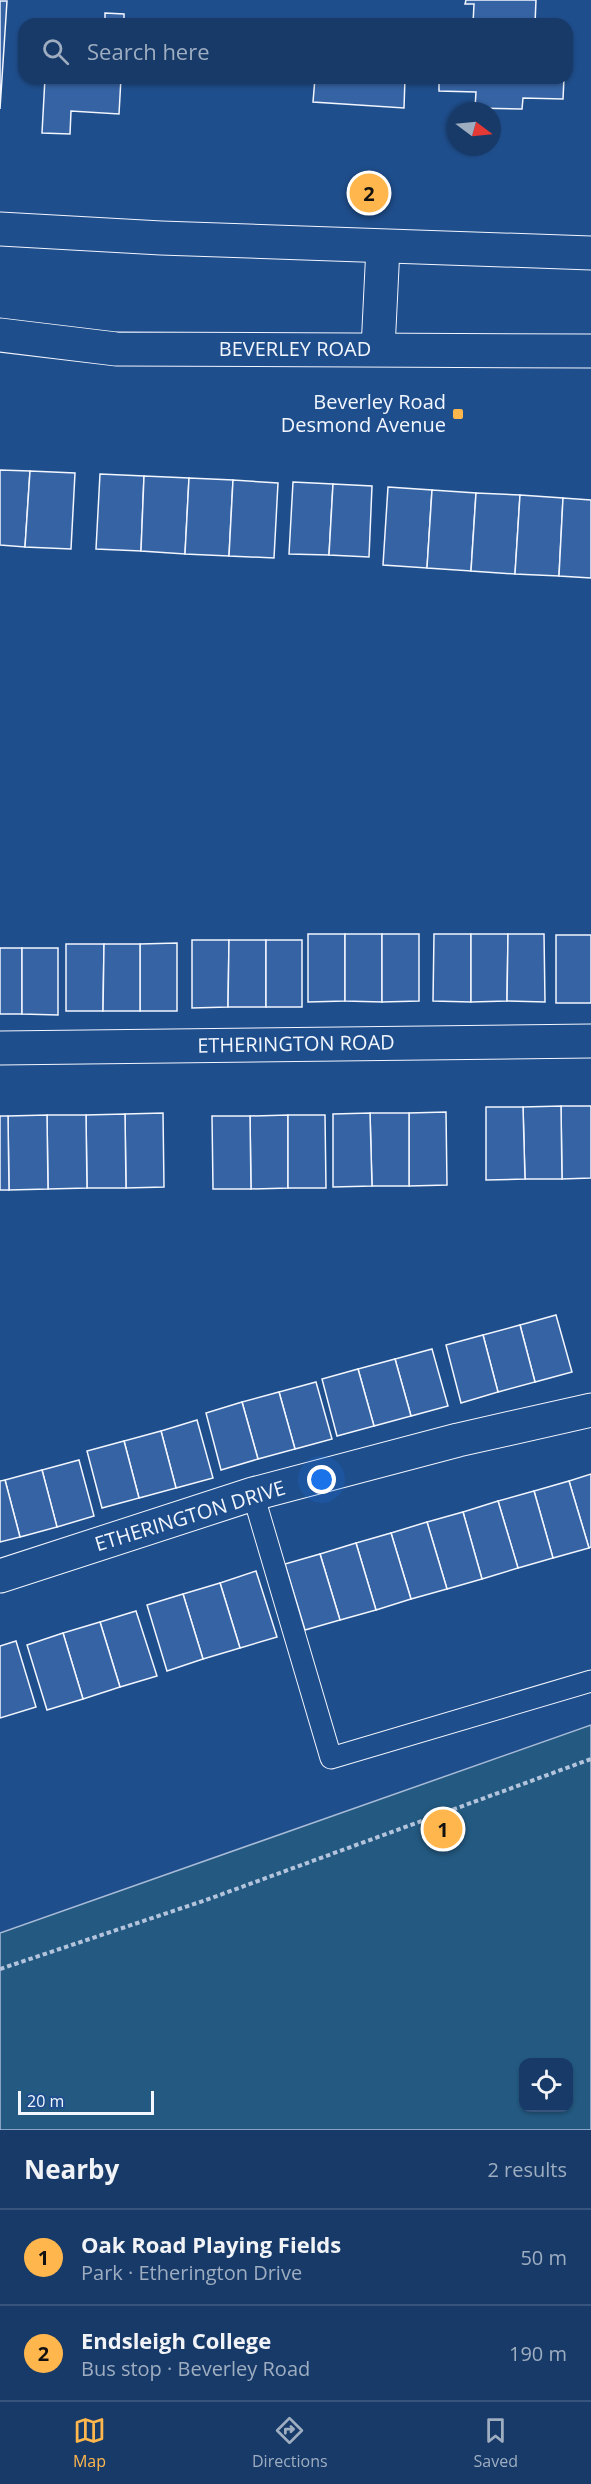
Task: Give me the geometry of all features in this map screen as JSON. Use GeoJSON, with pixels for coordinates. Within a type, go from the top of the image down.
{"type":"FeatureCollection","features":[{"type":"Feature","properties":{"kind":"main road"},"geometry":{"type":"LineString","coordinates":[[0,229],[161,238],[591,253]]}},
{"type":"Feature","properties":{"kind":"main road"},"geometry":{"type":"LineString","coordinates":[[378,349],[383,247]]}},
{"type":"Feature","properties":{"kind":"main road","name":"BEVERLEY ROAD"},"geometry":{"type":"LineString","coordinates":[[0,335],[116,349],[591,351]]}},
{"type":"Feature","properties":{"kind":"main road","name":"ETHERINGTON ROAD"},"geometry":{"type":"LineString","coordinates":[[0,1048],[591,1041]]}},
{"type":"Feature","properties":{"kind":"main road","name":"ETHERINGTON DRIVE"},"geometry":{"type":"LineString","coordinates":[[0,1576],[253,1494],[458,1440],[591,1410]]}},
{"type":"Feature","properties":{"kind":"lane"},"geometry":{"type":"LineString","coordinates":[[253,1494],[331,1758],[591,1681]]}},
{"type":"Feature","properties":{"kind":"path"},"geometry":{"type":"LineString","coordinates":[[0,1969],[206,1900],[591,1759]]}},
{"type":"Feature","properties":{"kind":"shaded area"},"geometry":{"type":"Polygon","coordinates":[[[591,1725],[591,2130],[0,2130],[0,1933],[591,1725]]]}},
{"type":"Feature","properties":{"kind":"building"},"geometry":{"type":"Polygon","coordinates":[[[466,0],[536,0],[535,18],[473,18],[474,4],[465,4],[466,0]]]}},
{"type":"Feature","properties":{"kind":"building"},"geometry":{"type":"Polygon","coordinates":[[[0,1],[7,1],[0,109],[0,1]]]}},
{"type":"Feature","properties":{"kind":"building"},"geometry":{"type":"Polygon","coordinates":[[[105,13],[124,14],[124,18],[105,18],[105,13]]]}},
{"type":"Feature","properties":{"kind":"building"},"geometry":{"type":"Polygon","coordinates":[[[45,84],[121,84],[119,114],[71,111],[70,134],[42,133],[45,84]]]}},
{"type":"Feature","properties":{"kind":"building"},"geometry":{"type":"Polygon","coordinates":[[[314,84],[405,84],[404,108],[313,102],[314,84]]]}},
{"type":"Feature","properties":{"kind":"building"},"geometry":{"type":"Polygon","coordinates":[[[439,84],[564,84],[563,99],[523,98],[522,109],[501,109],[501,102],[475,102],[476,92],[439,91],[439,84]]]}},
{"type":"Feature","properties":{"kind":"building"},"geometry":{"type":"Polygon","coordinates":[[[0,470],[30,471],[25,547],[0,545],[0,470]]]}},
{"type":"Feature","properties":{"kind":"building"},"geometry":{"type":"Polygon","coordinates":[[[30,471],[75,473],[71,549],[25,547],[30,471]]]}},
{"type":"Feature","properties":{"kind":"building"},"geometry":{"type":"Polygon","coordinates":[[[100,474],[144,476],[141,551],[96,549],[100,474]]]}},
{"type":"Feature","properties":{"kind":"building"},"geometry":{"type":"Polygon","coordinates":[[[144,476],[189,478],[185,554],[141,551],[144,476]]]}},
{"type":"Feature","properties":{"kind":"building"},"geometry":{"type":"Polygon","coordinates":[[[189,478],[233,480],[229,556],[185,554],[189,478]]]}},
{"type":"Feature","properties":{"kind":"building"},"geometry":{"type":"Polygon","coordinates":[[[233,480],[278,483],[274,558],[229,556],[233,480]]]}},
{"type":"Feature","properties":{"kind":"building"},"geometry":{"type":"Polygon","coordinates":[[[293,482],[333,484],[329,555],[289,554],[293,482]]]}},
{"type":"Feature","properties":{"kind":"building"},"geometry":{"type":"Polygon","coordinates":[[[333,484],[372,486],[369,557],[329,555],[333,484]]]}},
{"type":"Feature","properties":{"kind":"building"},"geometry":{"type":"Polygon","coordinates":[[[388,487],[432,490],[427,568],[383,565],[388,487]]]}},
{"type":"Feature","properties":{"kind":"building"},"geometry":{"type":"Polygon","coordinates":[[[432,490],[476,493],[471,571],[427,568],[432,490]]]}},
{"type":"Feature","properties":{"kind":"building"},"geometry":{"type":"Polygon","coordinates":[[[476,493],[520,495],[515,574],[471,571],[476,493]]]}},
{"type":"Feature","properties":{"kind":"building"},"geometry":{"type":"Polygon","coordinates":[[[520,495],[563,498],[559,576],[515,574],[520,495]]]}},
{"type":"Feature","properties":{"kind":"building"},"geometry":{"type":"Polygon","coordinates":[[[563,498],[591,500],[591,578],[559,576],[563,498]]]}},
{"type":"Feature","properties":{"kind":"building"},"geometry":{"type":"Polygon","coordinates":[[[308,934],[345,934],[345,1001],[308,1002],[308,934]]]}},
{"type":"Feature","properties":{"kind":"building"},"geometry":{"type":"Polygon","coordinates":[[[345,934],[382,934],[382,1002],[345,1001],[345,934]]]}},
{"type":"Feature","properties":{"kind":"building"},"geometry":{"type":"Polygon","coordinates":[[[382,934],[419,934],[419,1001],[382,1002],[382,934]]]}},
{"type":"Feature","properties":{"kind":"building"},"geometry":{"type":"Polygon","coordinates":[[[434,934],[471,934],[471,1002],[433,1001],[434,934]]]}},
{"type":"Feature","properties":{"kind":"building"},"geometry":{"type":"Polygon","coordinates":[[[471,934],[508,934],[507,1001],[471,1002],[471,934]]]}},
{"type":"Feature","properties":{"kind":"building"},"geometry":{"type":"Polygon","coordinates":[[[508,934],[544,934],[545,1002],[507,1001],[508,934]]]}},
{"type":"Feature","properties":{"kind":"building"},"geometry":{"type":"Polygon","coordinates":[[[556,935],[591,935],[591,1003],[556,1003],[556,935]]]}},
{"type":"Feature","properties":{"kind":"building"},"geometry":{"type":"Polygon","coordinates":[[[192,940],[229,940],[228,1007],[192,1008],[192,940]]]}},
{"type":"Feature","properties":{"kind":"building"},"geometry":{"type":"Polygon","coordinates":[[[229,940],[266,940],[266,1007],[228,1007],[229,940]]]}},
{"type":"Feature","properties":{"kind":"building"},"geometry":{"type":"Polygon","coordinates":[[[266,940],[302,940],[302,1007],[266,1007],[266,940]]]}},
{"type":"Feature","properties":{"kind":"building"},"geometry":{"type":"Polygon","coordinates":[[[177,943],[177,1011],[140,1011],[140,944],[177,943]]]}},
{"type":"Feature","properties":{"kind":"building"},"geometry":{"type":"Polygon","coordinates":[[[66,944],[104,944],[103,1011],[66,1011],[66,944]]]}},
{"type":"Feature","properties":{"kind":"building"},"geometry":{"type":"Polygon","coordinates":[[[104,944],[140,944],[140,1011],[103,1011],[104,944]]]}},
{"type":"Feature","properties":{"kind":"building"},"geometry":{"type":"Polygon","coordinates":[[[0,948],[22,948],[22,1014],[0,1014],[0,948]]]}},
{"type":"Feature","properties":{"kind":"building"},"geometry":{"type":"Polygon","coordinates":[[[22,948],[58,948],[58,1015],[22,1014],[22,948]]]}},
{"type":"Feature","properties":{"kind":"building"},"geometry":{"type":"Polygon","coordinates":[[[561,1106],[591,1106],[591,1178],[562,1179],[561,1106]]]}},
{"type":"Feature","properties":{"kind":"building"},"geometry":{"type":"Polygon","coordinates":[[[561,1106],[562,1179],[525,1179],[523,1107],[561,1106]]]}},
{"type":"Feature","properties":{"kind":"building"},"geometry":{"type":"Polygon","coordinates":[[[486,1107],[523,1107],[525,1179],[486,1180],[486,1107]]]}},
{"type":"Feature","properties":{"kind":"building"},"geometry":{"type":"Polygon","coordinates":[[[446,1112],[447,1185],[409,1186],[409,1113],[446,1112]]]}},
{"type":"Feature","properties":{"kind":"building"},"geometry":{"type":"Polygon","coordinates":[[[163,1113],[164,1187],[126,1188],[125,1114],[163,1113]]]}},
{"type":"Feature","properties":{"kind":"building"},"geometry":{"type":"Polygon","coordinates":[[[370,1113],[409,1113],[409,1186],[372,1186],[370,1113]]]}},
{"type":"Feature","properties":{"kind":"building"},"geometry":{"type":"Polygon","coordinates":[[[370,1113],[372,1186],[333,1187],[333,1114],[370,1113]]]}},
{"type":"Feature","properties":{"kind":"building"},"geometry":{"type":"Polygon","coordinates":[[[125,1114],[126,1188],[87,1188],[86,1115],[125,1114]]]}},
{"type":"Feature","properties":{"kind":"building"},"geometry":{"type":"Polygon","coordinates":[[[47,1115],[86,1115],[87,1188],[48,1189],[47,1115]]]}},
{"type":"Feature","properties":{"kind":"building"},"geometry":{"type":"Polygon","coordinates":[[[47,1115],[48,1189],[9,1190],[8,1116],[47,1115]]]}},
{"type":"Feature","properties":{"kind":"building"},"geometry":{"type":"Polygon","coordinates":[[[288,1115],[288,1188],[251,1189],[250,1116],[288,1115]]]}},
{"type":"Feature","properties":{"kind":"building"},"geometry":{"type":"Polygon","coordinates":[[[288,1115],[325,1115],[326,1188],[288,1188],[288,1115]]]}},
{"type":"Feature","properties":{"kind":"building"},"geometry":{"type":"Polygon","coordinates":[[[0,1116],[8,1116],[9,1190],[0,1190],[0,1116]]]}},
{"type":"Feature","properties":{"kind":"building"},"geometry":{"type":"Polygon","coordinates":[[[212,1116],[250,1116],[251,1189],[213,1189],[212,1116]]]}},
{"type":"Feature","properties":{"kind":"building"},"geometry":{"type":"Polygon","coordinates":[[[556,1315],[572,1372],[535,1382],[520,1325],[556,1315]]]}},
{"type":"Feature","properties":{"kind":"building"},"geometry":{"type":"Polygon","coordinates":[[[520,1325],[535,1382],[498,1392],[483,1335],[520,1325]]]}},
{"type":"Feature","properties":{"kind":"building"},"geometry":{"type":"Polygon","coordinates":[[[483,1335],[498,1392],[461,1403],[446,1345],[483,1335]]]}},
{"type":"Feature","properties":{"kind":"building"},"geometry":{"type":"Polygon","coordinates":[[[432,1349],[448,1406],[411,1416],[395,1359],[432,1349]]]}},
{"type":"Feature","properties":{"kind":"building"},"geometry":{"type":"Polygon","coordinates":[[[395,1359],[411,1416],[374,1426],[358,1369],[395,1359]]]}},
{"type":"Feature","properties":{"kind":"building"},"geometry":{"type":"Polygon","coordinates":[[[358,1369],[374,1426],[337,1436],[322,1379],[358,1369]]]}},
{"type":"Feature","properties":{"kind":"building"},"geometry":{"type":"Polygon","coordinates":[[[316,1382],[332,1439],[295,1449],[279,1392],[316,1382]]]}},
{"type":"Feature","properties":{"kind":"building"},"geometry":{"type":"Polygon","coordinates":[[[279,1392],[295,1449],[258,1459],[242,1402],[279,1392]]]}},
{"type":"Feature","properties":{"kind":"building"},"geometry":{"type":"Polygon","coordinates":[[[242,1402],[258,1459],[221,1470],[206,1413],[242,1402]]]}},
{"type":"Feature","properties":{"kind":"building"},"geometry":{"type":"Polygon","coordinates":[[[197,1420],[213,1478],[176,1488],[161,1431],[197,1420]]]}},
{"type":"Feature","properties":{"kind":"building"},"geometry":{"type":"Polygon","coordinates":[[[161,1431],[176,1488],[139,1498],[124,1441],[161,1431]]]}},
{"type":"Feature","properties":{"kind":"building"},"geometry":{"type":"Polygon","coordinates":[[[124,1441],[139,1498],[102,1508],[87,1451],[124,1441]]]}},
{"type":"Feature","properties":{"kind":"building"},"geometry":{"type":"Polygon","coordinates":[[[79,1460],[94,1516],[57,1527],[42,1470],[79,1460]]]}},
{"type":"Feature","properties":{"kind":"building"},"geometry":{"type":"Polygon","coordinates":[[[42,1470],[57,1527],[20,1537],[5,1480],[42,1470]]]}},
{"type":"Feature","properties":{"kind":"building"},"geometry":{"type":"Polygon","coordinates":[[[591,1474],[591,1547],[589,1548],[569,1481],[591,1474]]]}},
{"type":"Feature","properties":{"kind":"building"},"geometry":{"type":"Polygon","coordinates":[[[5,1480],[20,1537],[0,1542],[0,1481],[5,1480]]]}},
{"type":"Feature","properties":{"kind":"building"},"geometry":{"type":"Polygon","coordinates":[[[569,1481],[589,1548],[553,1558],[534,1491],[569,1481]]]}},
{"type":"Feature","properties":{"kind":"building"},"geometry":{"type":"Polygon","coordinates":[[[534,1491],[553,1558],[518,1568],[498,1501],[534,1491]]]}},
{"type":"Feature","properties":{"kind":"building"},"geometry":{"type":"Polygon","coordinates":[[[498,1501],[518,1568],[482,1579],[463,1512],[498,1501]]]}},
{"type":"Feature","properties":{"kind":"building"},"geometry":{"type":"Polygon","coordinates":[[[463,1512],[482,1579],[447,1589],[427,1522],[463,1512]]]}},
{"type":"Feature","properties":{"kind":"building"},"geometry":{"type":"Polygon","coordinates":[[[427,1522],[447,1589],[411,1599],[391,1533],[427,1522]]]}},
{"type":"Feature","properties":{"kind":"building"},"geometry":{"type":"Polygon","coordinates":[[[391,1533],[411,1599],[376,1610],[356,1543],[391,1533]]]}},
{"type":"Feature","properties":{"kind":"building"},"geometry":{"type":"Polygon","coordinates":[[[356,1543],[376,1610],[340,1620],[320,1554],[356,1543]]]}},
{"type":"Feature","properties":{"kind":"building"},"geometry":{"type":"Polygon","coordinates":[[[320,1554],[340,1620],[305,1630],[285,1564],[320,1554]]]}},
{"type":"Feature","properties":{"kind":"building"},"geometry":{"type":"Polygon","coordinates":[[[256,1571],[277,1637],[240,1648],[220,1583],[256,1571]]]}},
{"type":"Feature","properties":{"kind":"building"},"geometry":{"type":"Polygon","coordinates":[[[220,1583],[240,1648],[203,1659],[183,1594],[220,1583]]]}},
{"type":"Feature","properties":{"kind":"building"},"geometry":{"type":"Polygon","coordinates":[[[183,1594],[203,1659],[167,1671],[147,1605],[183,1594]]]}},
{"type":"Feature","properties":{"kind":"building"},"geometry":{"type":"Polygon","coordinates":[[[136,1611],[157,1676],[120,1687],[100,1622],[136,1611]]]}},
{"type":"Feature","properties":{"kind":"building"},"geometry":{"type":"Polygon","coordinates":[[[100,1622],[120,1687],[83,1699],[63,1633],[100,1622]]]}},
{"type":"Feature","properties":{"kind":"building"},"geometry":{"type":"Polygon","coordinates":[[[63,1633],[83,1699],[47,1710],[27,1645],[63,1633]]]}},
{"type":"Feature","properties":{"kind":"building"},"geometry":{"type":"Polygon","coordinates":[[[16,1641],[36,1707],[0,1718],[0,1646],[16,1641]]]}},
{"type":"Feature","properties":{"kind":"place","name":"Endsleigh College"},"geometry":{"type":"Point","coordinates":[369,193]}},
{"type":"Feature","properties":{"kind":"place","name":"Beverley Road Desmond Avenue"},"geometry":{"type":"Point","coordinates":[458,414]}},
{"type":"Feature","properties":{"kind":"place","name":"Oak Road Playing Fields"},"geometry":{"type":"Point","coordinates":[443,1829]}}]}
